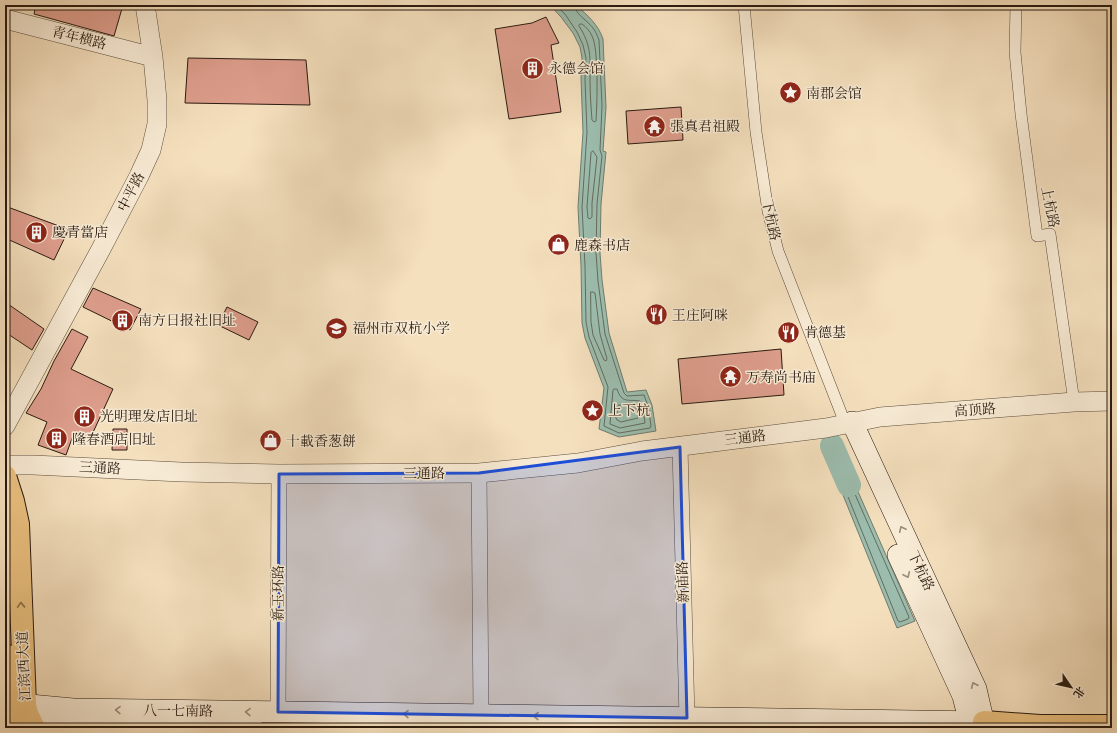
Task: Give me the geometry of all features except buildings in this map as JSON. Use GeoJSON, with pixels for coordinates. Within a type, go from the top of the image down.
{"type":"FeatureCollection","features":[{"type":"Feature","properties":{"kind":"main road","name":"下杭路"},"geometry":{"type":"LineString","coordinates":[[846,423],[976,689],[977,725]]}},
{"type":"Feature","properties":{"kind":"main road","name":"江滨西大道"},"geometry":{"type":"LineString","coordinates":[[5,476],[18,524],[20,714]]}},
{"type":"Feature","properties":{"kind":"main road","name":"江滨西大道"},"geometry":{"type":"LineString","coordinates":[[5,655],[20,714]]}},
{"type":"Feature","properties":{"kind":"main road","name":"八一七南路"},"geometry":{"type":"LineString","coordinates":[[20,714],[73,709],[687,718],[977,725],[1112,726]]}},
{"type":"Feature","properties":{"kind":"main road","name":"八一七南路"},"geometry":{"type":"LineString","coordinates":[[20,714],[74,725],[253,728]]}},
{"type":"Feature","properties":{"kind":"street","name":"中平路"},"geometry":{"type":"LineString","coordinates":[[5,426],[108,236],[151,150],[157,124],[158,111],[153,57],[145,5]]}},
{"type":"Feature","properties":{"kind":"street","name":"下杭路"},"geometry":{"type":"LineString","coordinates":[[744,5],[756,132],[768,211],[778,251],[846,423]]}},
{"type":"Feature","properties":{"kind":"street","name":"上杭路"},"geometry":{"type":"LineString","coordinates":[[1016,5],[1015,52],[1021,114],[1037,236],[1050,234],[1074,402]]}},
{"type":"Feature","properties":{"kind":"street","name":"青年横路"},"geometry":{"type":"LineString","coordinates":[[5,19],[153,57]]}},
{"type":"Feature","properties":{"kind":"street","name":"高顶路"},"geometry":{"type":"LineString","coordinates":[[846,423],[880,417],[1074,402],[1112,401]]}},
{"type":"Feature","properties":{"kind":"street","name":"三通路"},"geometry":{"type":"LineString","coordinates":[[5,464],[181,472],[279,474],[479,473],[578,463],[642,451],[826,428],[846,423]]}},
{"type":"Feature","properties":{"kind":"street","name":"新庙路"},"geometry":{"type":"LineString","coordinates":[[680,447],[687,718]]}},
{"type":"Feature","properties":{"kind":"street"},"geometry":{"type":"LineString","coordinates":[[479,473],[481,715]]}},
{"type":"Feature","properties":{"kind":"street","name":"新玉环路"},"geometry":{"type":"LineString","coordinates":[[278,712],[279,474]]}},
{"type":"Feature","properties":{"kind":"highlighted area"},"geometry":{"type":"Polygon","coordinates":[[[680,447],[687,718],[278,712],[279,474],[479,473],[680,447]]]}},
{"type":"Feature","properties":{"kind":"water"},"geometry":{"type":"Polygon","coordinates":[[[550,5],[576,5],[595,24],[603,39],[606,107],[603,151],[606,152],[601,204],[600,253],[609,333],[627,392],[646,390],[652,405],[656,431],[619,437],[599,429],[604,388],[585,338],[582,323],[578,207],[583,132],[581,78],[582,58],[580,47],[573,33],[550,5]]]}},
{"type":"Feature","properties":{"kind":"water"},"geometry":{"type":"Polygon","coordinates":[[[841,453],[915,621],[897,628],[828,458],[841,453]]]}},
{"type":"Feature","properties":{"kind":"waterway"},"geometry":{"type":"LineString","coordinates":[[832,446],[849,485]]}},
{"type":"Feature","properties":{"kind":"place","name":"永德会馆"},"geometry":{"type":"Point","coordinates":[532,68]}},
{"type":"Feature","properties":{"kind":"place","name":"南郡会馆"},"geometry":{"type":"Point","coordinates":[791,93]}},
{"type":"Feature","properties":{"kind":"place","name":"張真君祖殿"},"geometry":{"type":"Point","coordinates":[654,126]}},
{"type":"Feature","properties":{"kind":"place","name":"慶青當店"},"geometry":{"type":"Point","coordinates":[36,232]}},
{"type":"Feature","properties":{"kind":"place","name":"鹿森书店"},"geometry":{"type":"Point","coordinates":[558,245]}},
{"type":"Feature","properties":{"kind":"place","name":"王庄阿咪"},"geometry":{"type":"Point","coordinates":[657,315]}},
{"type":"Feature","properties":{"kind":"place","name":"南方日报社旧址"},"geometry":{"type":"Point","coordinates":[123,320]}},
{"type":"Feature","properties":{"kind":"place","name":"福州市双杭小学"},"geometry":{"type":"Point","coordinates":[337,328]}},
{"type":"Feature","properties":{"kind":"place","name":"肯德基"},"geometry":{"type":"Point","coordinates":[789,332]}},
{"type":"Feature","properties":{"kind":"place","name":"万寿尚书庙"},"geometry":{"type":"Point","coordinates":[731,377]}},
{"type":"Feature","properties":{"kind":"place","name":"上下杭"},"geometry":{"type":"Point","coordinates":[592,410]}},
{"type":"Feature","properties":{"kind":"place","name":"光明理发店旧址"},"geometry":{"type":"Point","coordinates":[84,416]}},
{"type":"Feature","properties":{"kind":"place","name":"隆春酒店旧址"},"geometry":{"type":"Point","coordinates":[56,439]}},
{"type":"Feature","properties":{"kind":"place","name":"十載香葱餅"},"geometry":{"type":"Point","coordinates":[271,441]}}]}
